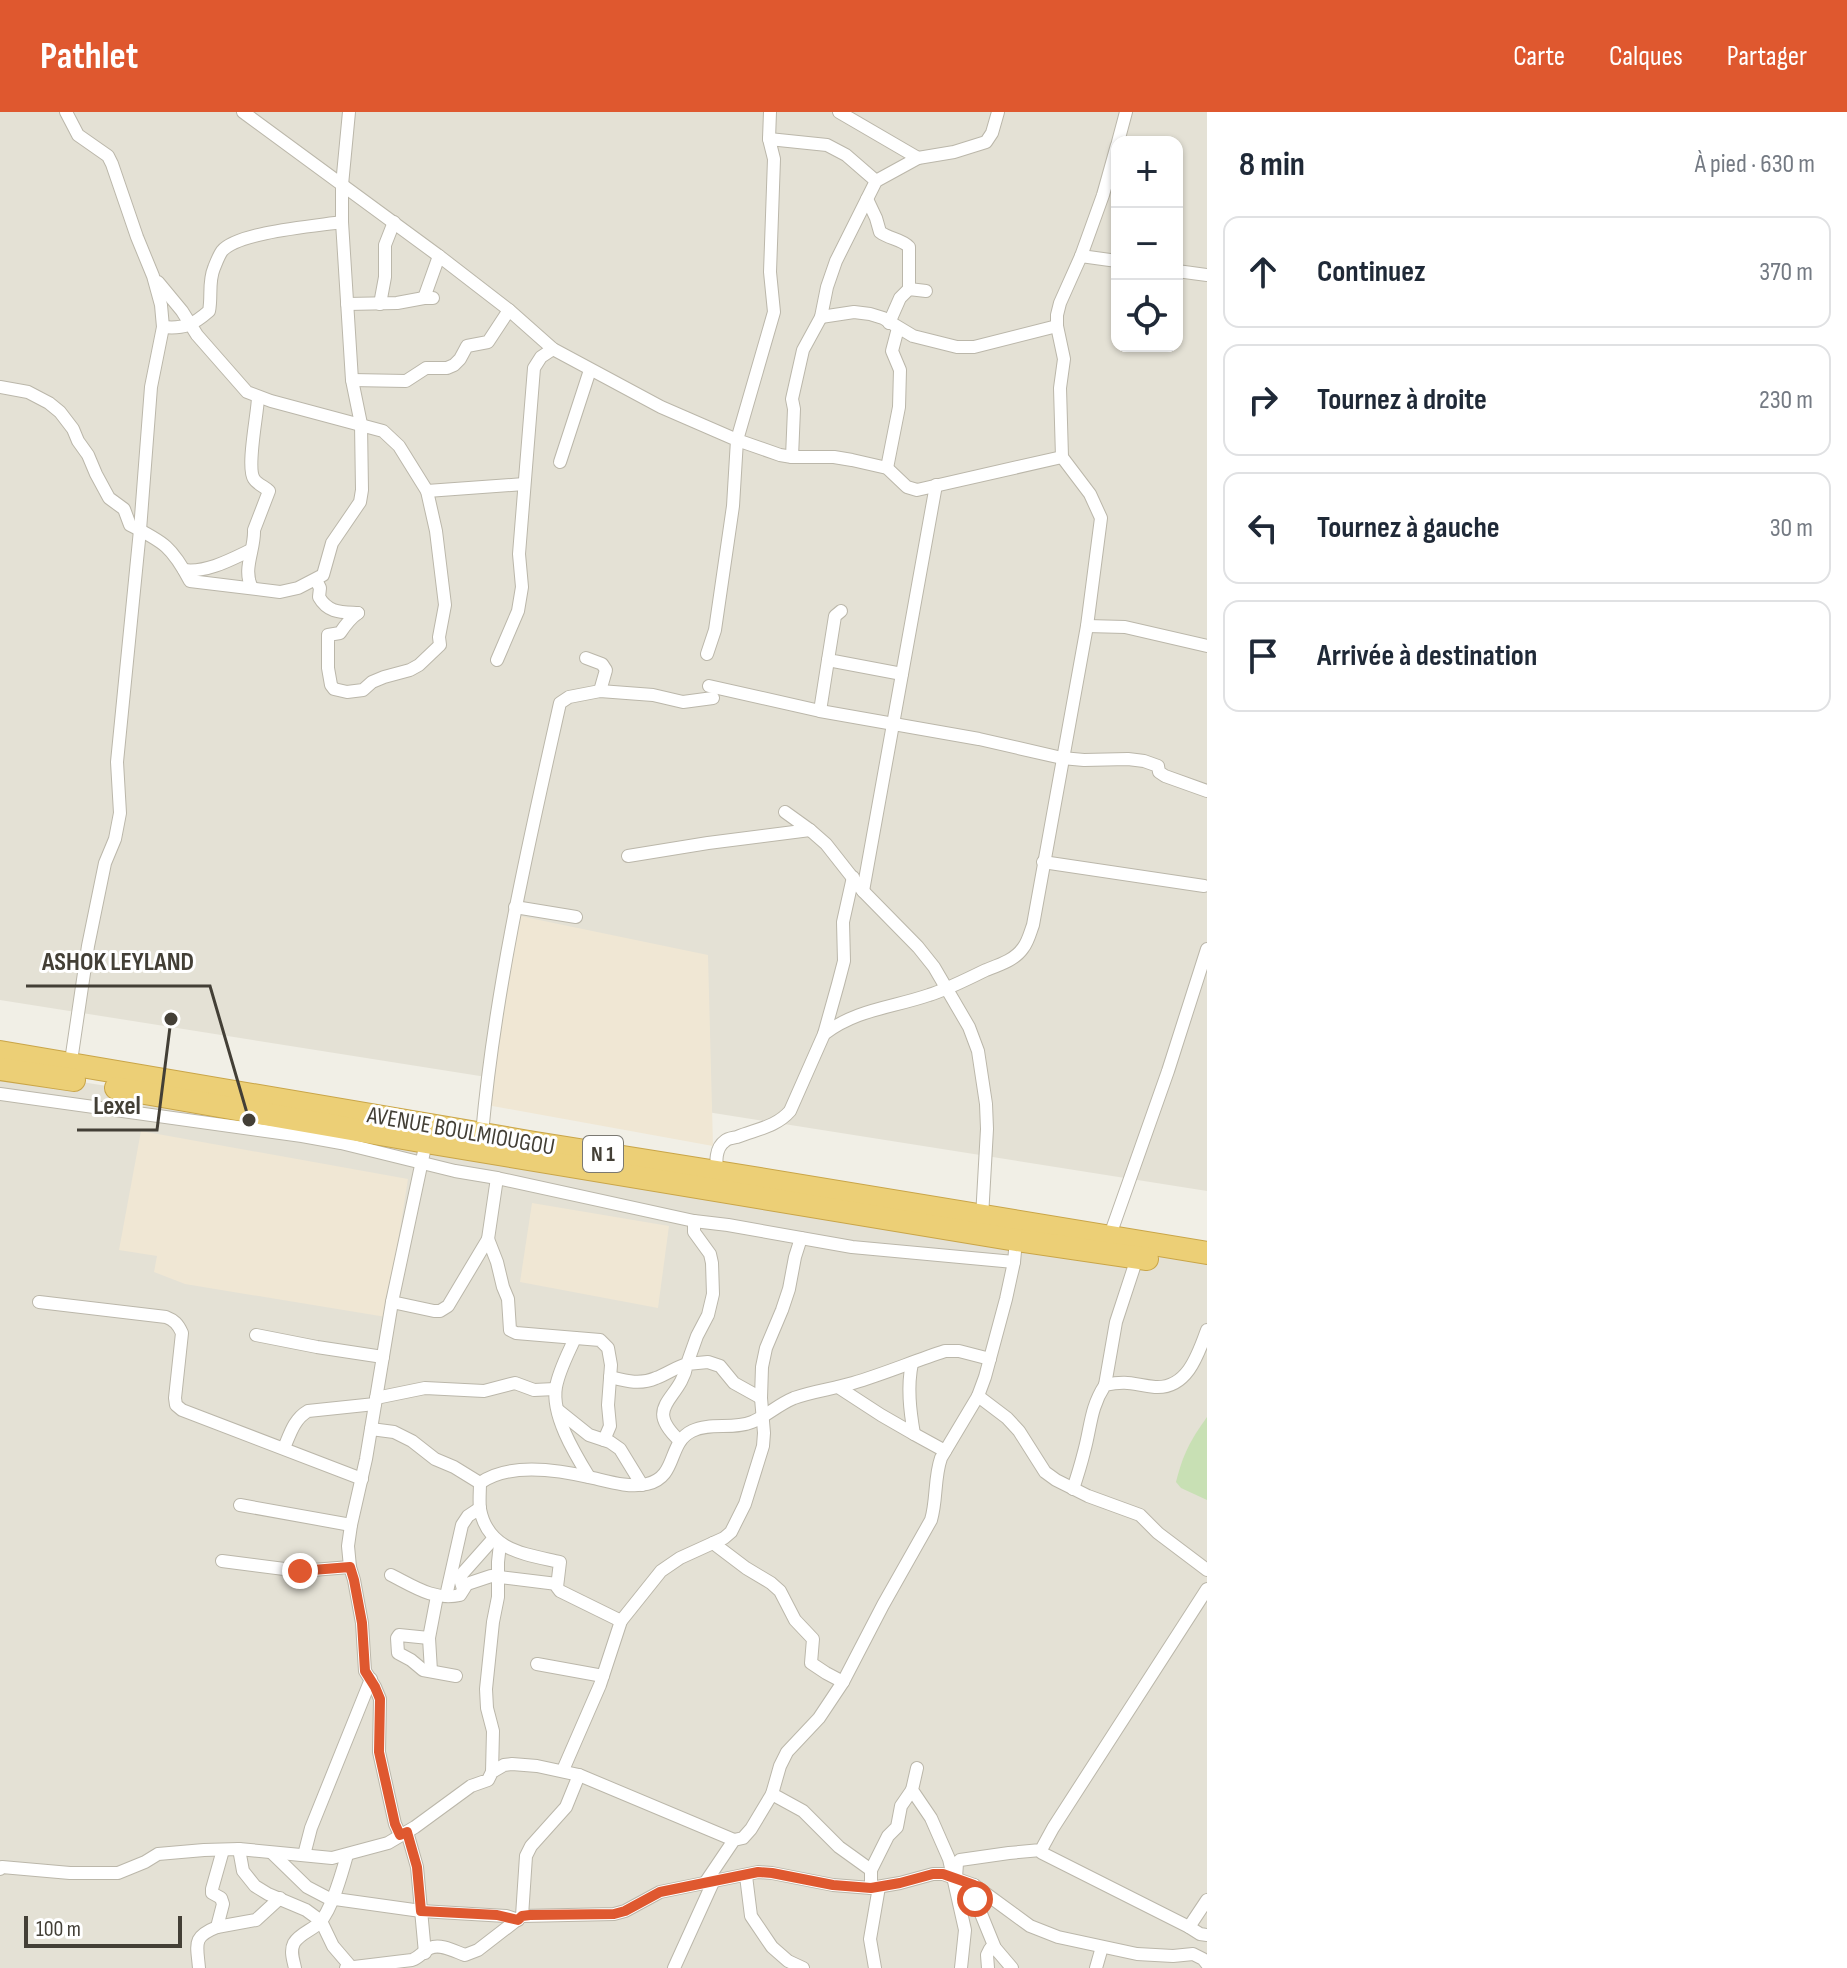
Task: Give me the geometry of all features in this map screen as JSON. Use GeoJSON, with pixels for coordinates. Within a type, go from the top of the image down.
{"type":"FeatureCollection","features":[{"type":"Feature","properties":{"kind":"highway","name":"AVENUE BOULMIOUGOU"},"geometry":{"type":"LineString","coordinates":[[0,1052],[70,1072],[426,1142],[1015,1251],[1137,1258],[1207,1268]]}},
{"type":"Feature","properties":{"kind":"highway","name":"AVENUE BOULMIOUGOU"},"geometry":{"type":"LineString","coordinates":[[0,1069],[70,1072],[482,1134],[1207,1253]]}},
{"type":"Feature","properties":{"kind":"street"},"geometry":{"type":"LineString","coordinates":[[66,112],[78,135],[108,156],[153,276],[163,327],[151,387],[117,762],[120,813],[115,839],[105,863],[88,946],[70,1072]]}},
{"type":"Feature","properties":{"kind":"street"},"geometry":{"type":"LineString","coordinates":[[243,112],[439,256],[509,310],[553,349],[661,407],[737,440],[780,455],[834,457],[887,468],[907,487],[917,490],[1062,457]]}},
{"type":"Feature","properties":{"kind":"street"},"geometry":{"type":"LineString","coordinates":[[0,387],[28,392],[60,412],[88,455],[109,498],[124,509],[130,525],[158,539],[171,550],[190,581],[280,592],[298,588],[323,575],[332,543],[360,502],[362,490],[361,424],[352,380],[342,222],[349,112]]}},
{"type":"Feature","properties":{"kind":"street"},"geometry":{"type":"LineString","coordinates":[[707,654],[715,630],[733,506],[737,440],[774,312],[770,272],[774,159],[769,139],[770,112]]}},
{"type":"Feature","properties":{"kind":"street"},"geometry":{"type":"LineString","coordinates":[[792,457],[792,399],[803,350],[821,317],[836,261],[876,181],[918,158],[954,152],[986,142],[998,112]]}},
{"type":"Feature","properties":{"kind":"street"},"geometry":{"type":"LineString","coordinates":[[1120,136],[1126,112]]}},
{"type":"Feature","properties":{"kind":"street"},"geometry":{"type":"LineString","coordinates":[[842,113],[918,158]]}},
{"type":"Feature","properties":{"kind":"street"},"geometry":{"type":"LineString","coordinates":[[769,139],[827,145],[846,155],[876,181]]}},
{"type":"Feature","properties":{"kind":"street"},"geometry":{"type":"LineString","coordinates":[[824,1034],[858,1015],[948,988],[1011,959],[1022,950],[1033,925],[1087,626],[1101,518],[1090,494],[1062,457],[1060,388],[1064,359],[1057,315],[1111,168]]}},
{"type":"Feature","properties":{"kind":"street"},"geometry":{"type":"LineString","coordinates":[[867,199],[880,232],[905,242],[909,247],[909,289],[900,298],[894,326],[892,351],[900,370],[899,407],[887,468]]}},
{"type":"Feature","properties":{"kind":"street"},"geometry":{"type":"LineString","coordinates":[[163,327],[178,329],[209,311],[213,270],[222,251],[234,243],[260,235],[342,222]]}},
{"type":"Feature","properties":{"kind":"street"},"geometry":{"type":"LineString","coordinates":[[380,304],[385,277],[385,245],[394,222]]}},
{"type":"Feature","properties":{"kind":"street"},"geometry":{"type":"LineString","coordinates":[[347,304],[397,303],[428,298],[439,256]]}},
{"type":"Feature","properties":{"kind":"street"},"geometry":{"type":"LineString","coordinates":[[1081,256],[1111,260]]}},
{"type":"Feature","properties":{"kind":"street"},"geometry":{"type":"LineString","coordinates":[[1183,272],[1207,275]]}},
{"type":"Feature","properties":{"kind":"street"},"geometry":{"type":"LineString","coordinates":[[153,276],[197,335],[247,392],[361,424],[392,437],[427,491],[436,531],[445,605],[440,645],[419,665],[372,682],[363,690],[347,692],[334,689],[328,668],[328,635],[340,633],[358,613],[328,608],[319,597],[320,588],[316,580]]}},
{"type":"Feature","properties":{"kind":"street"},"geometry":{"type":"LineString","coordinates":[[909,289],[926,291]]}},
{"type":"Feature","properties":{"kind":"street"},"geometry":{"type":"LineString","coordinates":[[352,380],[406,381],[426,368],[447,368],[460,359],[467,346],[488,342],[509,310]]}},
{"type":"Feature","properties":{"kind":"street"},"geometry":{"type":"LineString","coordinates":[[821,317],[854,312],[870,314],[913,336],[957,347],[974,347],[1057,326]]}},
{"type":"Feature","properties":{"kind":"street"},"geometry":{"type":"LineString","coordinates":[[497,660],[518,611],[522,587],[519,554],[534,368],[541,357],[553,349]]}},
{"type":"Feature","properties":{"kind":"street"},"geometry":{"type":"LineString","coordinates":[[560,462],[590,370]]}},
{"type":"Feature","properties":{"kind":"street"},"geometry":{"type":"LineString","coordinates":[[252,588],[248,581],[254,530],[269,491],[252,476],[258,397]]}},
{"type":"Feature","properties":{"kind":"street"},"geometry":{"type":"LineString","coordinates":[[427,491],[524,484]]}},
{"type":"Feature","properties":{"kind":"street"},"geometry":{"type":"LineString","coordinates":[[863,891],[936,485]]}},
{"type":"Feature","properties":{"kind":"street"},"geometry":{"type":"LineString","coordinates":[[184,570],[189,572],[216,566],[251,550]]}},
{"type":"Feature","properties":{"kind":"street"},"geometry":{"type":"LineString","coordinates":[[820,711],[835,616],[841,611]]}},
{"type":"Feature","properties":{"kind":"street"},"geometry":{"type":"LineString","coordinates":[[1087,626],[1125,627],[1207,646]]}},
{"type":"Feature","properties":{"kind":"street"},"geometry":{"type":"LineString","coordinates":[[586,658],[605,666],[600,691]]}},
{"type":"Feature","properties":{"kind":"street"},"geometry":{"type":"LineString","coordinates":[[828,660],[902,674]]}},
{"type":"Feature","properties":{"kind":"street"},"geometry":{"type":"LineString","coordinates":[[482,1134],[495,1021],[515,907],[560,703],[569,697],[600,691],[653,695],[683,702],[711,692],[979,739],[1062,758],[1144,761],[1158,766],[1159,772],[1165,776],[1207,791]]}},
{"type":"Feature","properties":{"kind":"street"},"geometry":{"type":"LineString","coordinates":[[785,812],[826,844],[863,891],[918,947],[948,988],[969,1027],[978,1051],[987,1129],[982,1217]]}},
{"type":"Feature","properties":{"kind":"street"},"geometry":{"type":"LineString","coordinates":[[628,856],[810,830]]}},
{"type":"Feature","properties":{"kind":"street"},"geometry":{"type":"LineString","coordinates":[[1043,862],[1204,886]]}},
{"type":"Feature","properties":{"kind":"street"},"geometry":{"type":"LineString","coordinates":[[717,1172],[718,1150],[724,1141],[770,1126],[790,1111],[824,1034],[844,961],[843,922],[853,877]]}},
{"type":"Feature","properties":{"kind":"street"},"geometry":{"type":"LineString","coordinates":[[515,907],[576,917]]}},
{"type":"Feature","properties":{"kind":"street"},"geometry":{"type":"LineString","coordinates":[[1109,1238],[1207,949]]}},
{"type":"Feature","properties":{"kind":"street"},"geometry":{"type":"LineString","coordinates":[[0,1094],[341,1143],[421,1164],[694,1221],[852,1247],[1015,1251],[990,1359],[978,1396],[938,1468],[931,1520],[843,1682],[819,1718],[787,1752],[772,1794],[747,1834],[734,1840],[709,1882],[674,1968]]}},
{"type":"Feature","properties":{"kind":"street"},"geometry":{"type":"LineString","coordinates":[[422,1959],[417,1867],[404,1834],[395,1824],[379,1752],[380,1699],[365,1671],[359,1608],[348,1546],[392,1302],[426,1142]]}},
{"type":"Feature","properties":{"kind":"street"},"geometry":{"type":"LineString","coordinates":[[392,1302],[434,1311],[445,1309],[488,1239],[497,1178]]}},
{"type":"Feature","properties":{"kind":"street"},"geometry":{"type":"LineString","coordinates":[[680,1441],[662,1418],[662,1412],[683,1380],[713,1294],[710,1254],[694,1232],[694,1221]]}},
{"type":"Feature","properties":{"kind":"street"},"geometry":{"type":"LineString","coordinates":[[563,1770],[603,1676],[621,1621],[661,1571],[731,1532],[745,1504],[763,1446],[761,1398],[766,1348],[786,1299],[801,1238]]}},
{"type":"Feature","properties":{"kind":"street"},"geometry":{"type":"LineString","coordinates":[[488,1239],[508,1299],[510,1330],[605,1343],[610,1356],[610,1426],[604,1440]]}},
{"type":"Feature","properties":{"kind":"street"},"geometry":{"type":"LineString","coordinates":[[1073,1489],[1089,1423],[1105,1385],[1116,1322],[1137,1258]]}},
{"type":"Feature","properties":{"kind":"street"},"geometry":{"type":"LineString","coordinates":[[39,1302],[173,1320],[182,1333],[176,1405],[182,1410],[362,1479]]}},
{"type":"Feature","properties":{"kind":"street"},"geometry":{"type":"LineString","coordinates":[[1105,1385],[1129,1382],[1155,1387],[1175,1383],[1188,1372],[1207,1330]]}},
{"type":"Feature","properties":{"kind":"street"},"geometry":{"type":"LineString","coordinates":[[256,1335],[383,1357]]}},
{"type":"Feature","properties":{"kind":"street"},"geometry":{"type":"LineString","coordinates":[[575,1338],[555,1389],[557,1408],[568,1437],[589,1477]]}},
{"type":"Feature","properties":{"kind":"street"},"geometry":{"type":"LineString","coordinates":[[480,1483],[516,1471],[535,1469],[628,1484],[651,1483],[665,1474],[686,1434],[699,1428],[750,1423],[796,1397],[838,1387],[945,1351],[990,1359]]}},
{"type":"Feature","properties":{"kind":"street"},"geometry":{"type":"LineString","coordinates":[[610,1377],[646,1382],[687,1364],[708,1362],[720,1366],[734,1383],[761,1398]]}},
{"type":"Feature","properties":{"kind":"street"},"geometry":{"type":"LineString","coordinates":[[912,1363],[909,1395],[914,1434]]}},
{"type":"Feature","properties":{"kind":"street"},"geometry":{"type":"LineString","coordinates":[[284,1448],[296,1422],[308,1411],[376,1401],[425,1388],[484,1391],[515,1383],[534,1390],[555,1389]]}},
{"type":"Feature","properties":{"kind":"street"},"geometry":{"type":"LineString","coordinates":[[838,1387],[945,1451]]}},
{"type":"Feature","properties":{"kind":"street"},"geometry":{"type":"LineString","coordinates":[[978,1396],[1000,1411],[1019,1431],[1045,1472],[1073,1489],[1140,1515],[1158,1533],[1207,1570]]}},
{"type":"Feature","properties":{"kind":"street"},"geometry":{"type":"LineString","coordinates":[[557,1408],[589,1435],[620,1449],[642,1485]]}},
{"type":"Feature","properties":{"kind":"street"},"geometry":{"type":"LineString","coordinates":[[371,1429],[394,1432],[480,1483]]}},
{"type":"Feature","properties":{"kind":"street"},"geometry":{"type":"LineString","coordinates":[[0,1869],[118,1873],[158,1854],[239,1849],[326,1859],[388,1843],[471,1786],[488,1780],[492,1772],[493,1731],[486,1689],[499,1576],[497,1541],[480,1508],[480,1483]]}},
{"type":"Feature","properties":{"kind":"street"},"geometry":{"type":"LineString","coordinates":[[240,1505],[351,1525]]}},
{"type":"Feature","properties":{"kind":"street"},"geometry":{"type":"LineString","coordinates":[[431,1671],[429,1638],[462,1525],[468,1516],[480,1508]]}},
{"type":"Feature","properties":{"kind":"street"},"geometry":{"type":"LineString","coordinates":[[497,1541],[522,1553],[560,1562],[557,1584],[560,1591],[621,1621]]}},
{"type":"Feature","properties":{"kind":"street"},"geometry":{"type":"LineString","coordinates":[[463,1589],[462,1574],[497,1541]]}},
{"type":"Feature","properties":{"kind":"street"},"geometry":{"type":"LineString","coordinates":[[713,1543],[780,1591],[795,1620],[813,1639],[811,1663],[843,1682]]}},
{"type":"Feature","properties":{"kind":"street"},"geometry":{"type":"LineString","coordinates":[[222,1561],[300,1571],[350,1567]]}},
{"type":"Feature","properties":{"kind":"street"},"geometry":{"type":"LineString","coordinates":[[391,1575],[431,1595],[441,1596],[460,1595],[467,1584],[491,1576],[557,1584]]}},
{"type":"Feature","properties":{"kind":"street"},"geometry":{"type":"LineString","coordinates":[[1041,1850],[1207,1589]]}},
{"type":"Feature","properties":{"kind":"street"},"geometry":{"type":"LineString","coordinates":[[429,1638],[401,1634],[397,1638],[398,1654],[423,1670],[456,1676]]}},
{"type":"Feature","properties":{"kind":"street"},"geometry":{"type":"LineString","coordinates":[[537,1664],[603,1676]]}},
{"type":"Feature","properties":{"kind":"street"},"geometry":{"type":"LineString","coordinates":[[304,1855],[311,1828],[371,1679]]}},
{"type":"Feature","properties":{"kind":"street"},"geometry":{"type":"LineString","coordinates":[[492,1772],[504,1765],[524,1764],[563,1770],[734,1840]]}},
{"type":"Feature","properties":{"kind":"street"},"geometry":{"type":"LineString","coordinates":[[875,1968],[870,1939],[875,1888],[871,1870],[888,1836],[897,1827],[901,1806],[912,1790],[917,1768]]}},
{"type":"Feature","properties":{"kind":"street"},"geometry":{"type":"LineString","coordinates":[[239,1849],[243,1871],[255,1886],[306,1910],[321,1921],[333,1946],[353,1967],[422,1959],[435,1947],[465,1955],[520,1918],[526,1856],[531,1846],[566,1807],[579,1775]]}},
{"type":"Feature","properties":{"kind":"street"},"geometry":{"type":"LineString","coordinates":[[912,1790],[933,1822],[954,1877],[965,1930],[961,1968]]}},
{"type":"Feature","properties":{"kind":"street"},"geometry":{"type":"LineString","coordinates":[[772,1794],[803,1811],[839,1847],[871,1870]]}},
{"type":"Feature","properties":{"kind":"street"},"geometry":{"type":"LineString","coordinates":[[217,1927],[223,1904],[212,1889],[223,1850]]}},
{"type":"Feature","properties":{"kind":"street"},"geometry":{"type":"LineString","coordinates":[[954,1877],[957,1863],[964,1859],[1041,1850]]}},
{"type":"Feature","properties":{"kind":"street"},"geometry":{"type":"LineString","coordinates":[[1041,1850],[1207,1935]]}},
{"type":"Feature","properties":{"kind":"street"},"geometry":{"type":"LineString","coordinates":[[272,1853],[314,1892],[332,1899],[421,1911],[520,1918],[614,1914],[660,1892],[767,1872],[808,1881],[875,1888],[943,1874],[974,1885],[1030,1926],[1058,1937],[1133,1953],[1193,1954],[1207,1964]]}},
{"type":"Feature","properties":{"kind":"street"},"geometry":{"type":"LineString","coordinates":[[295,1968],[291,1951],[294,1944],[321,1921],[347,1855]]}},
{"type":"Feature","properties":{"kind":"street"},"geometry":{"type":"LineString","coordinates":[[746,1876],[751,1916],[788,1964],[803,1968]]}},
{"type":"Feature","properties":{"kind":"street"},"geometry":{"type":"LineString","coordinates":[[974,1885],[975,1899],[995,1948],[1012,1968]]}},
{"type":"Feature","properties":{"kind":"street"},"geometry":{"type":"LineString","coordinates":[[200,1968],[197,1940],[202,1934],[217,1927],[256,1920],[280,1898]]}},
{"type":"Feature","properties":{"kind":"street"},"geometry":{"type":"LineString","coordinates":[[1189,1927],[1207,1900]]}},
{"type":"Feature","properties":{"kind":"street"},"geometry":{"type":"LineString","coordinates":[[1096,1968],[1102,1947]]}},
{"type":"Feature","properties":{"kind":"street"},"geometry":{"type":"LineString","coordinates":[[988,1968],[987,1955],[990,1949],[995,1948]]}},
{"type":"Feature","properties":{"kind":"street"},"geometry":{"type":"LineString","coordinates":[[1130,1968],[1133,1953]]}},
{"type":"Feature","properties":{"kind":"shaded area"},"geometry":{"type":"Polygon","coordinates":[[[0,112],[1207,112],[1207,1191],[0,1000],[0,112]]]}},
{"type":"Feature","properties":{"kind":"shaded area"},"geometry":{"type":"Polygon","coordinates":[[[520,916],[708,955],[713,1146],[487,1105],[520,916]]]}},
{"type":"Feature","properties":{"kind":"shaded area"},"geometry":{"type":"Polygon","coordinates":[[[0,1069],[1207,1261],[1207,1968],[0,1968],[0,1069]]]}},
{"type":"Feature","properties":{"kind":"shaded area"},"geometry":{"type":"Polygon","coordinates":[[[141,1131],[408,1179],[386,1317],[185,1284],[154,1272],[157,1256],[119,1250],[141,1131]]]}},
{"type":"Feature","properties":{"kind":"shaded area"},"geometry":{"type":"Polygon","coordinates":[[[532,1203],[669,1226],[658,1308],[520,1282],[532,1203]]]}},
{"type":"Feature","properties":{"kind":"green space"},"geometry":{"type":"Polygon","coordinates":[[[1207,1417],[1207,1500],[1181,1488],[1176,1482],[1188,1448],[1207,1417]]]}},
{"type":"Feature","properties":{"kind":"place","name":"Lexel"},"geometry":{"type":"Point","coordinates":[171,1019]}},
{"type":"Feature","properties":{"kind":"place","name":"ASHOK LEYLAND"},"geometry":{"type":"Point","coordinates":[249,1120]}},
{"type":"Feature","properties":{"kind":"route"},"geometry":{"type":"LineString","coordinates":[[300,1571],[350,1567],[362,1623],[365,1671],[380,1699],[379,1752],[395,1824],[400,1835],[407,1832],[417,1867],[421,1911],[497,1915],[518,1920],[530,1915],[614,1914],[660,1892],[758,1872],[871,1888],[943,1874],[974,1885],[975,1899]]}}]}
